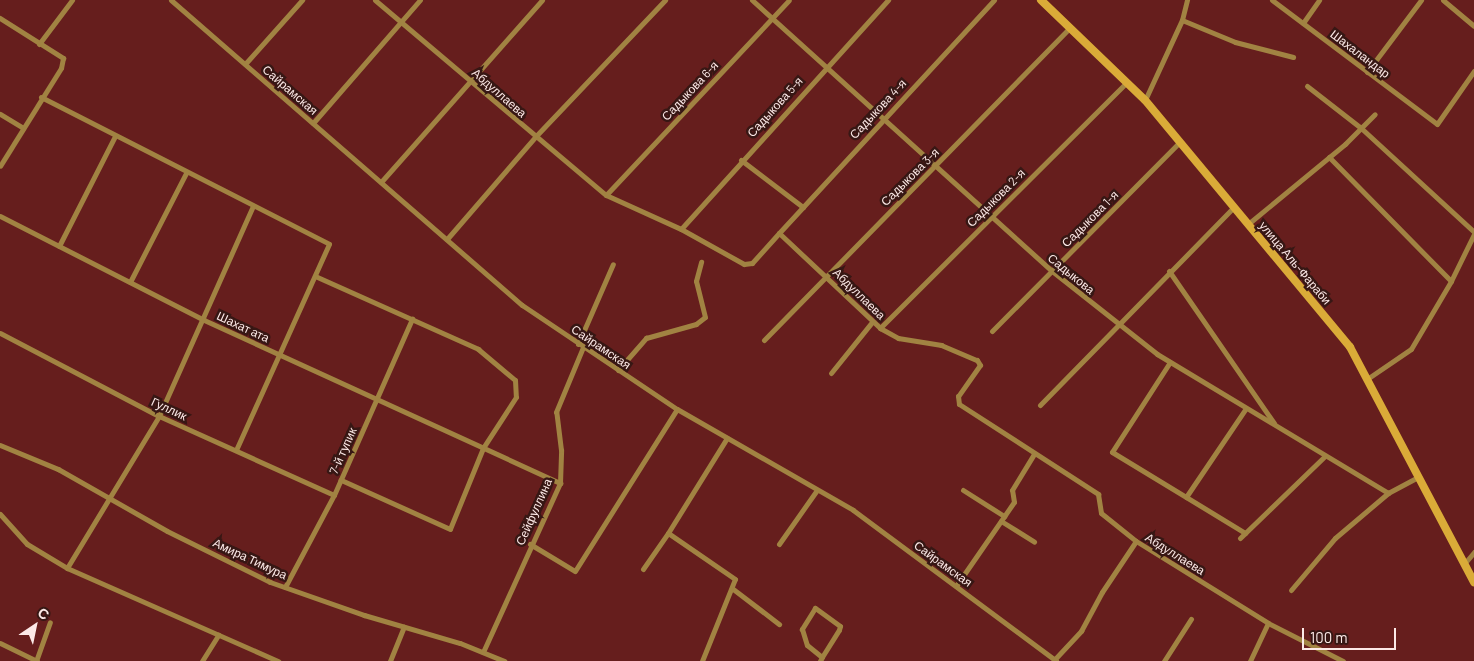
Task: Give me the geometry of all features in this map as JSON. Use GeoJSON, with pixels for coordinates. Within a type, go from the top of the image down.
{"type":"FeatureCollection","features":[{"type":"Feature","properties":{"kind":"main road","name":"улица Аль-Фараби"},"geometry":{"type":"LineString","coordinates":[[1041,0],[1145,100],[1350,347],[1474,582]]}},
{"type":"Feature","properties":{"kind":"street"},"geometry":{"type":"LineString","coordinates":[[39,44],[72,0]]}},
{"type":"Feature","properties":{"kind":"street"},"geometry":{"type":"LineString","coordinates":[[245,64],[302,0]]}},
{"type":"Feature","properties":{"kind":"street","name":"Абдуллаева"},"geometry":{"type":"LineString","coordinates":[[376,0],[535,137],[606,195],[681,229],[744,264],[752,263],[779,233],[880,328],[898,338],[941,346],[977,360],[980,365],[958,396],[959,404],[1098,494],[1101,513],[1136,541],[1268,623],[1343,661]]}},
{"type":"Feature","properties":{"kind":"street"},"geometry":{"type":"LineString","coordinates":[[313,123],[420,0]]}},
{"type":"Feature","properties":{"kind":"street"},"geometry":{"type":"LineString","coordinates":[[381,182],[468,80],[542,0]]}},
{"type":"Feature","properties":{"kind":"street"},"geometry":{"type":"LineString","coordinates":[[447,239],[535,137],[665,0]]}},
{"type":"Feature","properties":{"kind":"street","name":"Садыкова"},"geometry":{"type":"LineString","coordinates":[[752,0],[826,65],[1052,272],[1117,323],[1170,362],[1388,493]]}},
{"type":"Feature","properties":{"kind":"street","name":"Садыкова 6-я"},"geometry":{"type":"LineString","coordinates":[[606,195],[789,0]]}},
{"type":"Feature","properties":{"kind":"street","name":"Садыкова 5-я"},"geometry":{"type":"LineString","coordinates":[[681,229],[826,65],[888,0]]}},
{"type":"Feature","properties":{"kind":"street","name":"Садыкова 4-я"},"geometry":{"type":"LineString","coordinates":[[779,233],[882,118],[994,0]]}},
{"type":"Feature","properties":{"kind":"street"},"geometry":{"type":"LineString","coordinates":[[1145,100],[1182,20],[1187,0]]}},
{"type":"Feature","properties":{"kind":"street","name":"Шахаландар"},"geometry":{"type":"LineString","coordinates":[[1272,0],[1437,124],[1474,71]]}},
{"type":"Feature","properties":{"kind":"street"},"geometry":{"type":"LineString","coordinates":[[1302,23],[1319,0]]}},
{"type":"Feature","properties":{"kind":"street"},"geometry":{"type":"LineString","coordinates":[[1367,72],[1421,0]]}},
{"type":"Feature","properties":{"kind":"street"},"geometry":{"type":"LineString","coordinates":[[1443,0],[1474,26]]}},
{"type":"Feature","properties":{"kind":"street","name":"Сайрамская"},"geometry":{"type":"LineString","coordinates":[[175,1],[522,305],[580,346],[677,409],[853,510],[1055,660]]}},
{"type":"Feature","properties":{"kind":"street"},"geometry":{"type":"LineString","coordinates":[[0,18],[63,58],[61,68],[41,97],[0,166]]}},
{"type":"Feature","properties":{"kind":"street"},"geometry":{"type":"LineString","coordinates":[[1182,20],[1235,42],[1293,56]]}},
{"type":"Feature","properties":{"kind":"street","name":"Садыкова 3-я"},"geometry":{"type":"LineString","coordinates":[[764,340],[1070,27]]}},
{"type":"Feature","properties":{"kind":"street","name":"Садыкова 2-я"},"geometry":{"type":"LineString","coordinates":[[880,328],[1127,82]]}},
{"type":"Feature","properties":{"kind":"street"},"geometry":{"type":"LineString","coordinates":[[1307,86],[1361,128],[1474,233],[1451,281],[1411,349],[1367,379]]}},
{"type":"Feature","properties":{"kind":"street"},"geometry":{"type":"LineString","coordinates":[[41,97],[186,174],[329,244],[236,450]]}},
{"type":"Feature","properties":{"kind":"street"},"geometry":{"type":"LineString","coordinates":[[0,114],[23,128]]}},
{"type":"Feature","properties":{"kind":"street"},"geometry":{"type":"LineString","coordinates":[[1248,224],[1328,157],[1375,114]]}},
{"type":"Feature","properties":{"kind":"street"},"geometry":{"type":"LineString","coordinates":[[59,246],[115,136]]}},
{"type":"Feature","properties":{"kind":"street","name":"Садыкова 1-я"},"geometry":{"type":"LineString","coordinates":[[992,331],[1180,142]]}},
{"type":"Feature","properties":{"kind":"street"},"geometry":{"type":"LineString","coordinates":[[1328,157],[1451,281]]}},
{"type":"Feature","properties":{"kind":"street"},"geometry":{"type":"LineString","coordinates":[[741,160],[803,207]]}},
{"type":"Feature","properties":{"kind":"street"},"geometry":{"type":"LineString","coordinates":[[130,282],[186,174]]}},
{"type":"Feature","properties":{"kind":"street"},"geometry":{"type":"LineString","coordinates":[[67,568],[159,416],[204,320],[253,206]]}},
{"type":"Feature","properties":{"kind":"street"},"geometry":{"type":"LineString","coordinates":[[1040,405],[1117,323],[1234,207]]}},
{"type":"Feature","properties":{"kind":"street","name":"Шахат ата"},"geometry":{"type":"LineString","coordinates":[[0,216],[204,320],[560,483]]}},
{"type":"Feature","properties":{"kind":"street"},"geometry":{"type":"LineString","coordinates":[[618,370],[646,338],[696,324],[705,317],[696,281],[701,262]]}},
{"type":"Feature","properties":{"kind":"street","name":"Сейфуллина"},"geometry":{"type":"LineString","coordinates":[[483,652],[530,544],[560,483],[562,450],[556,412],[613,264]]}},
{"type":"Feature","properties":{"kind":"street"},"geometry":{"type":"LineString","coordinates":[[1169,271],[1275,426]]}},
{"type":"Feature","properties":{"kind":"street"},"geometry":{"type":"LineString","coordinates":[[315,276],[478,349],[515,380],[516,397],[483,448],[450,529],[341,480]]}},
{"type":"Feature","properties":{"kind":"street","name":"7-й тупик"},"geometry":{"type":"LineString","coordinates":[[285,587],[334,495],[412,320]]}},
{"type":"Feature","properties":{"kind":"street"},"geometry":{"type":"LineString","coordinates":[[831,373],[872,322]]}},
{"type":"Feature","properties":{"kind":"street","name":"Гуллик"},"geometry":{"type":"LineString","coordinates":[[0,333],[159,416],[334,495]]}},
{"type":"Feature","properties":{"kind":"street"},"geometry":{"type":"LineString","coordinates":[[1170,362],[1112,452],[1245,533]]}},
{"type":"Feature","properties":{"kind":"street"},"geometry":{"type":"LineString","coordinates":[[1186,497],[1246,408]]}},
{"type":"Feature","properties":{"kind":"street"},"geometry":{"type":"LineString","coordinates":[[530,544],[575,571],[677,409]]}},
{"type":"Feature","properties":{"kind":"street"},"geometry":{"type":"LineString","coordinates":[[643,569],[668,533],[727,438]]}},
{"type":"Feature","properties":{"kind":"street","name":"Амира Тимура"},"geometry":{"type":"LineString","coordinates":[[0,445],[58,469],[166,531],[285,587],[483,652],[504,661]]}},
{"type":"Feature","properties":{"kind":"street"},"geometry":{"type":"LineString","coordinates":[[956,586],[1014,502],[1012,490],[1034,454]]}},
{"type":"Feature","properties":{"kind":"street"},"geometry":{"type":"LineString","coordinates":[[1240,538],[1325,456]]}},
{"type":"Feature","properties":{"kind":"street"},"geometry":{"type":"LineString","coordinates":[[1291,590],[1335,538],[1388,493],[1418,477]]}},
{"type":"Feature","properties":{"kind":"street"},"geometry":{"type":"LineString","coordinates":[[779,544],[817,490]]}},
{"type":"Feature","properties":{"kind":"street"},"geometry":{"type":"LineString","coordinates":[[963,490],[1034,542]]}},
{"type":"Feature","properties":{"kind":"street"},"geometry":{"type":"LineString","coordinates":[[0,514],[27,544],[67,568],[278,661]]}},
{"type":"Feature","properties":{"kind":"street"},"geometry":{"type":"LineString","coordinates":[[668,533],[732,575],[733,589],[702,661]]}},
{"type":"Feature","properties":{"kind":"street"},"geometry":{"type":"LineString","coordinates":[[1055,660],[1081,631],[1102,592],[1136,541]]}},
{"type":"Feature","properties":{"kind":"street"},"geometry":{"type":"LineString","coordinates":[[1464,564],[1474,552]]}},
{"type":"Feature","properties":{"kind":"street"},"geometry":{"type":"LineString","coordinates":[[733,589],[779,624]]}},
{"type":"Feature","properties":{"kind":"street"},"geometry":{"type":"LineString","coordinates":[[815,608],[840,626],[821,659],[808,645],[802,629],[815,608]]}},
{"type":"Feature","properties":{"kind":"street"},"geometry":{"type":"LineString","coordinates":[[1164,661],[1191,619]]}},
{"type":"Feature","properties":{"kind":"street"},"geometry":{"type":"LineString","coordinates":[[0,642],[37,661],[50,622]]}},
{"type":"Feature","properties":{"kind":"street"},"geometry":{"type":"LineString","coordinates":[[1250,661],[1268,623]]}},
{"type":"Feature","properties":{"kind":"street"},"geometry":{"type":"LineString","coordinates":[[390,661],[404,627]]}},
{"type":"Feature","properties":{"kind":"street"},"geometry":{"type":"LineString","coordinates":[[202,661],[218,635]]}}]}
